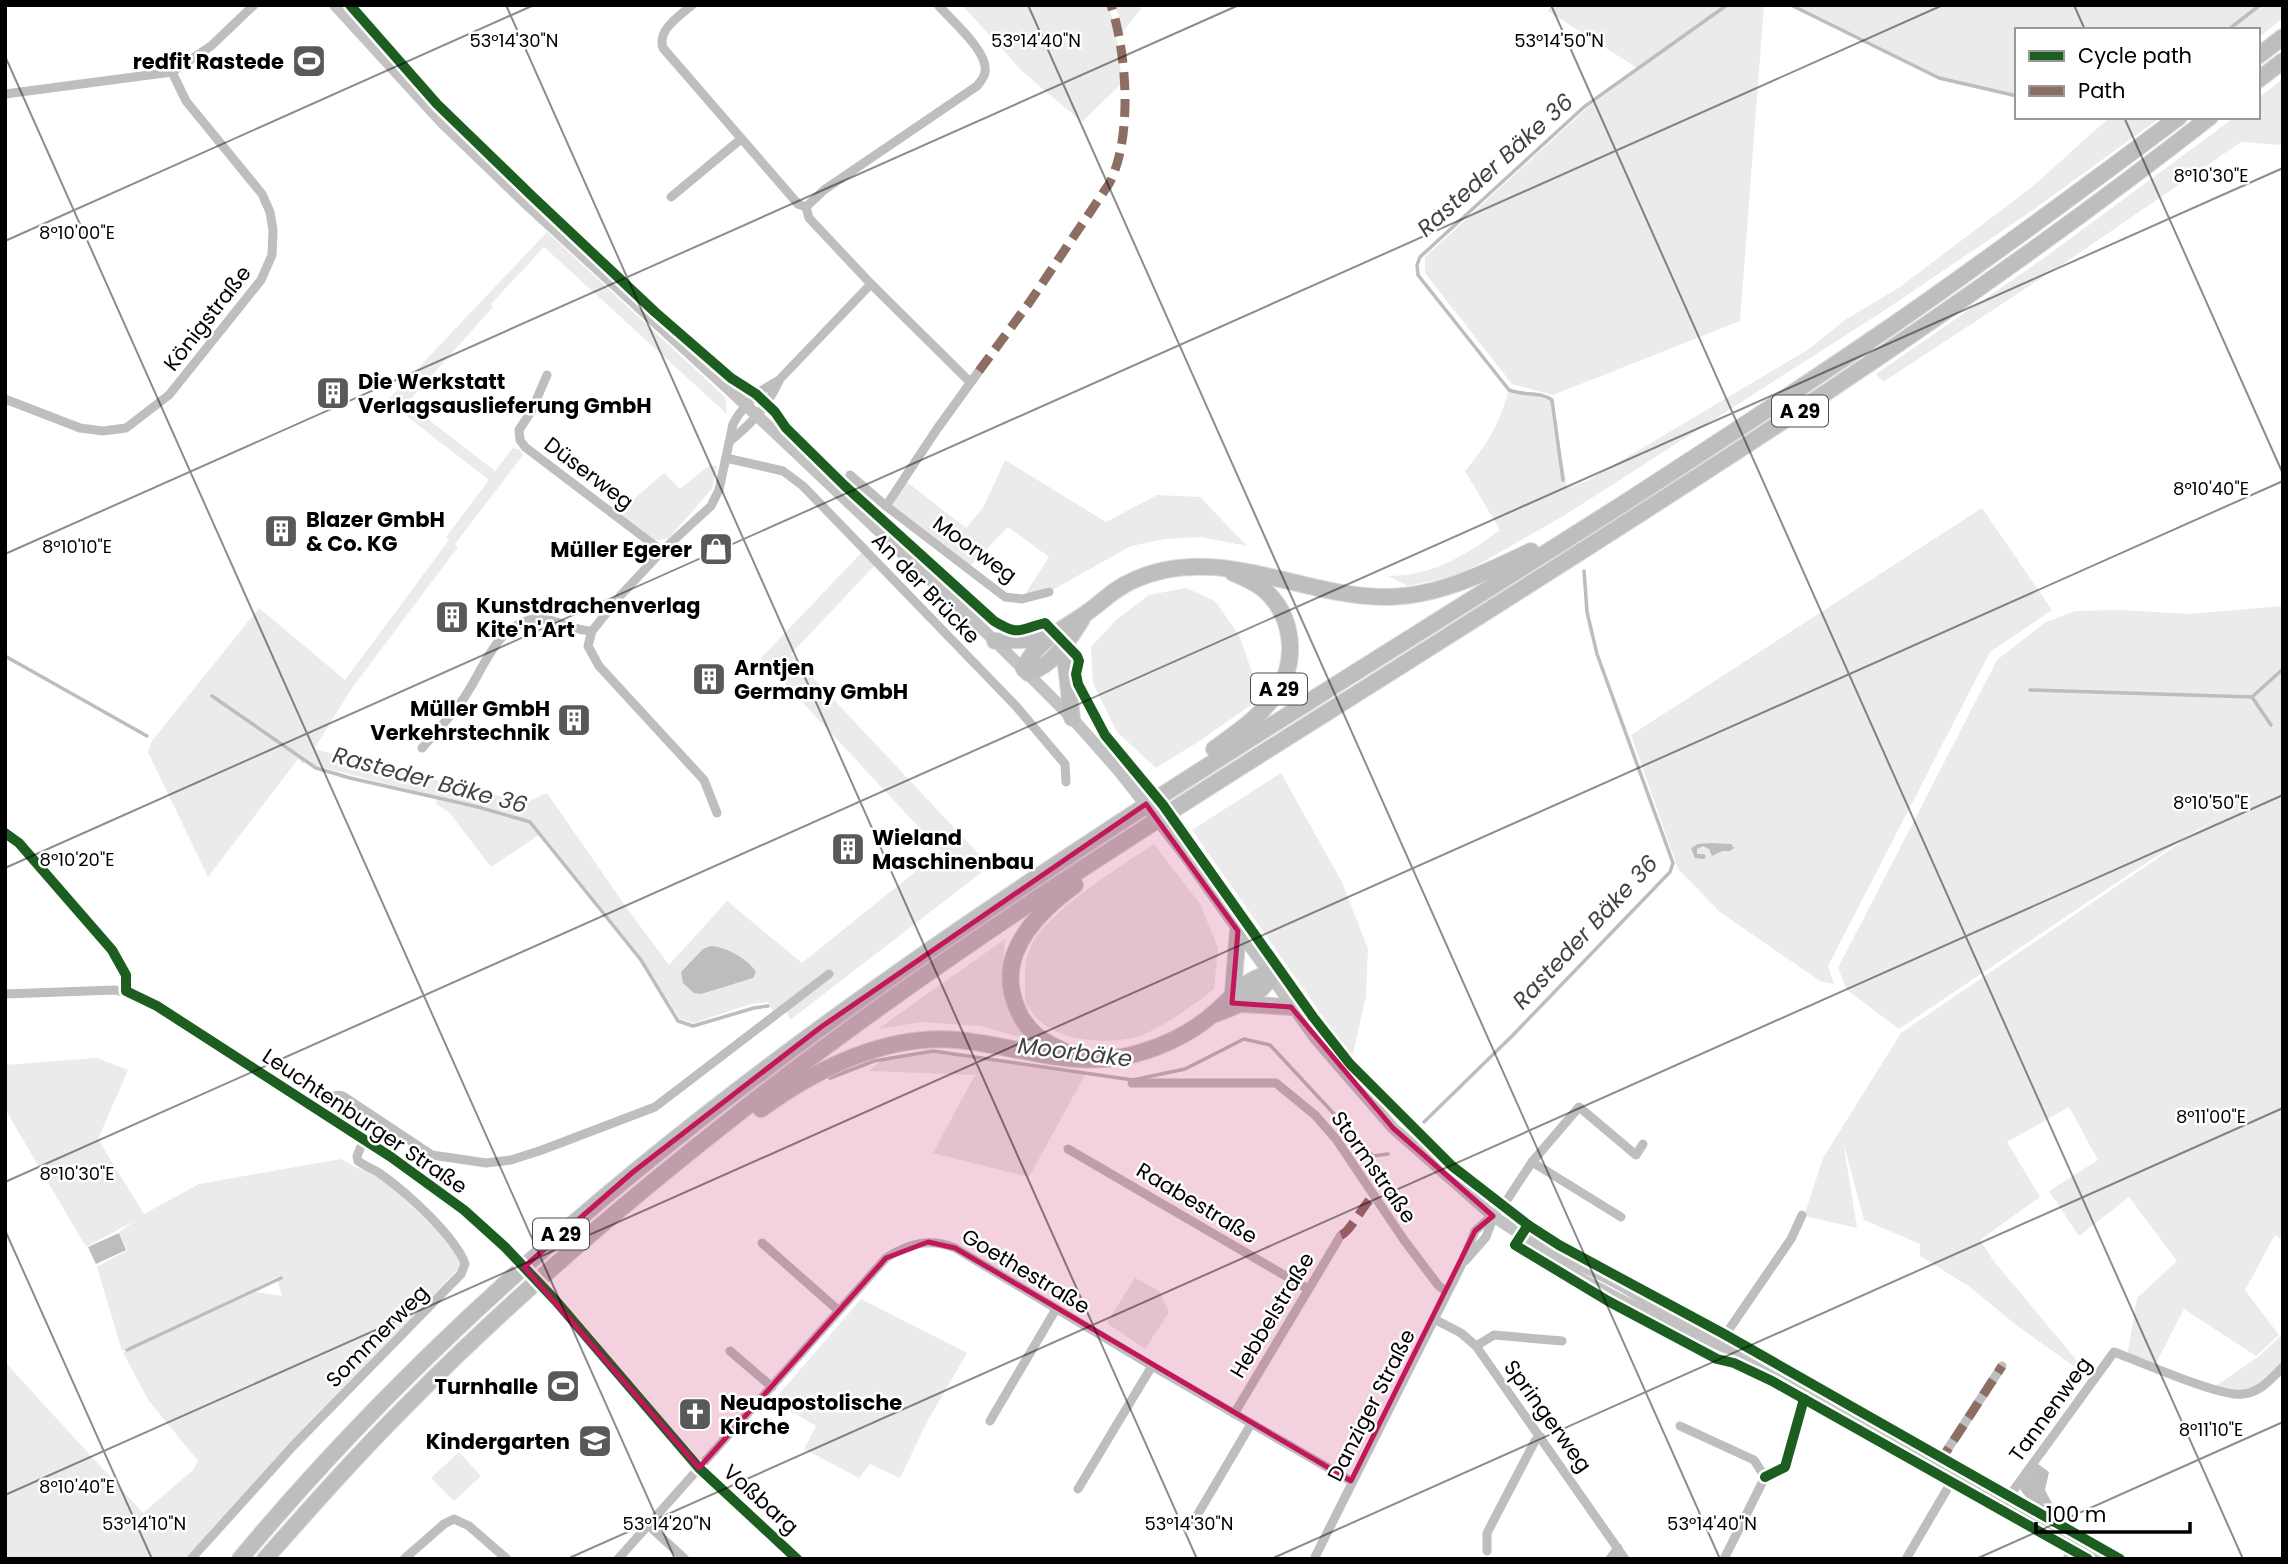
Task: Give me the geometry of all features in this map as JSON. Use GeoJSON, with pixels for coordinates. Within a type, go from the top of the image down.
{"type":"FeatureCollection","features":[{"type":"Feature","properties":{"kind":"highway"},"geometry":{"type":"LineString","coordinates":[[2260,54],[2283,37]]}},
{"type":"Feature","properties":{"kind":"highway"},"geometry":{"type":"LineString","coordinates":[[2260,78],[2283,61]]}},
{"type":"Feature","properties":{"kind":"highway","name":"A 29"},"geometry":{"type":"LineString","coordinates":[[240,1559],[394,1390],[498,1291],[633,1172],[736,1091],[889,978],[1133,812],[1628,500],[1894,325],[2176,119]]}},
{"type":"Feature","properties":{"kind":"highway","name":"A 29"},"geometry":{"type":"LineString","coordinates":[[265,1559],[418,1395],[511,1305],[645,1188],[831,1043],[991,930],[1143,829],[1767,433],[1905,341],[2060,230],[2207,119]]}},
{"type":"Feature","properties":{"kind":"highway"},"geometry":{"type":"LineString","coordinates":[[1224,569],[1254,571],[1343,595],[1411,595],[1478,576],[1531,551],[1608,502],[1628,500]]}},
{"type":"Feature","properties":{"kind":"highway","name":"A 29"},"geometry":{"type":"LineString","coordinates":[[1026,671],[1040,669],[1064,648],[1085,614],[1115,590],[1153,572],[1179,567],[1224,569],[1261,587],[1272,599],[1283,614],[1291,646],[1286,674],[1275,695],[1254,719],[1161,785],[1133,812]]}},
{"type":"Feature","properties":{"kind":"highway"},"geometry":{"type":"LineString","coordinates":[[1026,671],[1028,659],[1045,639],[1085,614]]}},
{"type":"Feature","properties":{"kind":"highway"},"geometry":{"type":"LineString","coordinates":[[995,640],[1045,639]]}},
{"type":"Feature","properties":{"kind":"highway"},"geometry":{"type":"LineString","coordinates":[[1064,648],[1072,718]]}},
{"type":"Feature","properties":{"kind":"highway","name":"A 29"},"geometry":{"type":"LineString","coordinates":[[1080,1059],[1036,1035],[1025,1022],[1012,994],[1012,964],[1024,936],[1035,920],[1070,889],[1130,849],[1143,829]]}},
{"type":"Feature","properties":{"kind":"highway"},"geometry":{"type":"LineString","coordinates":[[1238,931],[1238,998]]}},
{"type":"Feature","properties":{"kind":"highway"},"geometry":{"type":"LineString","coordinates":[[645,1188],[668,1181],[733,1129],[802,1081],[838,1062],[870,1050],[928,1040],[958,1040],[1050,1058],[1122,1056],[1164,1044],[1238,998],[1257,977],[1269,976]]}},
{"type":"Feature","properties":{"kind":"highway"},"geometry":{"type":"LineString","coordinates":[[1238,998],[1291,1007]]}},
{"type":"Feature","properties":{"kind":"main road"},"geometry":{"type":"LineString","coordinates":[[335,5],[442,122],[995,640],[1072,718],[1119,771],[1184,854],[1291,1007],[1343,1072],[1393,1128],[1493,1216],[1558,1259],[1570,1273],[1647,1314],[1662,1316],[1719,1344],[2105,1559]]}},
{"type":"Feature","properties":{"kind":"street"},"geometry":{"type":"LineString","coordinates":[[5,94],[172,72],[211,46],[254,5]]}},
{"type":"Feature","properties":{"kind":"street"},"geometry":{"type":"LineString","coordinates":[[692,5],[663,33],[663,48],[798,204],[806,207]]}},
{"type":"Feature","properties":{"kind":"street"},"geometry":{"type":"LineString","coordinates":[[806,207],[824,190],[977,86],[983,79],[986,70],[980,51],[938,5]]}},
{"type":"Feature","properties":{"kind":"street","name":"Königstraße"},"geometry":{"type":"LineString","coordinates":[[5,399],[80,428],[103,431],[126,428],[169,395],[261,280],[272,255],[273,230],[270,212],[262,194],[186,102],[172,72]]}},
{"type":"Feature","properties":{"kind":"street"},"geometry":{"type":"LineString","coordinates":[[671,197],[741,139]]}},
{"type":"Feature","properties":{"kind":"street"},"geometry":{"type":"LineString","coordinates":[[806,207],[809,218],[970,382]]}},
{"type":"Feature","properties":{"kind":"street"},"geometry":{"type":"LineString","coordinates":[[717,813],[704,780],[599,666],[588,646],[592,631],[662,551],[711,506],[719,490],[733,424],[756,394],[779,380],[872,284]]}},
{"type":"Feature","properties":{"kind":"street"},"geometry":{"type":"LineString","coordinates":[[886,506],[979,371]]}},
{"type":"Feature","properties":{"kind":"street","name":"Düserweg"},"geometry":{"type":"LineString","coordinates":[[547,375],[532,410],[519,430],[520,440],[525,447],[662,551]]}},
{"type":"Feature","properties":{"kind":"street"},"geometry":{"type":"LineString","coordinates":[[730,441],[767,405],[779,380]]}},
{"type":"Feature","properties":{"kind":"street","name":"An der Brücke"},"geometry":{"type":"LineString","coordinates":[[726,458],[783,471],[803,486],[1015,705],[1065,764],[1066,782]]}},
{"type":"Feature","properties":{"kind":"street","name":"Moorweg"},"geometry":{"type":"LineString","coordinates":[[850,475],[1005,597],[1022,599],[1049,592]]}},
{"type":"Feature","properties":{"kind":"street"},"geometry":{"type":"LineString","coordinates":[[422,748],[463,700],[501,639],[516,626],[529,620],[541,619],[555,621],[580,631],[592,631]]}},
{"type":"Feature","properties":{"kind":"street"},"geometry":{"type":"LineString","coordinates":[[5,833],[19,843],[112,950],[127,975],[126,991]]}},
{"type":"Feature","properties":{"kind":"street","name":"Leuchtenburger Straße"},"geometry":{"type":"LineString","coordinates":[[318,1110],[337,1094],[432,1155],[486,1163],[511,1160],[655,1107],[829,974]]}},
{"type":"Feature","properties":{"kind":"street","name":"Leuchtenburger Straße"},"geometry":{"type":"LineString","coordinates":[[5,994],[115,989],[126,991],[157,1006],[416,1174],[505,1247],[556,1301],[699,1468]]}},
{"type":"Feature","properties":{"kind":"street","name":"Stormstraße"},"geometry":{"type":"LineString","coordinates":[[1132,1083],[1276,1083],[1315,1115],[1336,1139],[1404,1240],[1438,1285],[1447,1292]]}},
{"type":"Feature","properties":{"kind":"street","name":"Danziger Straße"},"geometry":{"type":"LineString","coordinates":[[1314,1559],[1351,1480],[1460,1268],[1475,1231],[1503,1206],[1532,1162],[1579,1107],[1636,1155],[1643,1144]]}},
{"type":"Feature","properties":{"kind":"street","name":"Sommerweg"},"geometry":{"type":"LineString","coordinates":[[191,1559],[293,1446],[461,1273],[465,1264],[461,1252],[425,1212],[392,1183],[358,1161],[357,1156],[364,1139]]}},
{"type":"Feature","properties":{"kind":"street","name":"Raabestraße"},"geometry":{"type":"LineString","coordinates":[[1068,1149],[1308,1289]]}},
{"type":"Feature","properties":{"kind":"street"},"geometry":{"type":"LineString","coordinates":[[1532,1162],[1621,1217]]}},
{"type":"Feature","properties":{"kind":"street"},"geometry":{"type":"LineString","coordinates":[[1719,1344],[1791,1239],[1802,1215]]}},
{"type":"Feature","properties":{"kind":"street","name":"Hebbelstraße"},"geometry":{"type":"LineString","coordinates":[[1234,1414],[1341,1235]]}},
{"type":"Feature","properties":{"kind":"street"},"geometry":{"type":"LineString","coordinates":[[762,1242],[838,1310]]}},
{"type":"Feature","properties":{"kind":"street","name":"Goethestraße"},"geometry":{"type":"LineString","coordinates":[[618,1559],[886,1258],[913,1244],[928,1242],[943,1243],[956,1248],[1152,1366],[1351,1480]]}},
{"type":"Feature","properties":{"kind":"street"},"geometry":{"type":"LineString","coordinates":[[990,1421],[1056,1309]]}},
{"type":"Feature","properties":{"kind":"street","name":"Springerweg"},"geometry":{"type":"LineString","coordinates":[[1434,1319],[1461,1333],[1476,1346],[1625,1559]]}},
{"type":"Feature","properties":{"kind":"street"},"geometry":{"type":"LineString","coordinates":[[1476,1346],[1494,1335],[1562,1341]]}},
{"type":"Feature","properties":{"kind":"street"},"geometry":{"type":"LineString","coordinates":[[730,1351],[772,1387]]}},
{"type":"Feature","properties":{"kind":"street","name":"Tannenweg"},"geometry":{"type":"LineString","coordinates":[[2005,1502],[2114,1352],[2211,1389],[2236,1395],[2263,1387],[2283,1367]]}},
{"type":"Feature","properties":{"kind":"street"},"geometry":{"type":"LineString","coordinates":[[1078,1489],[1152,1366]]}},
{"type":"Feature","properties":{"kind":"street"},"geometry":{"type":"LineString","coordinates":[[1938,1464],[2002,1366]]}},
{"type":"Feature","properties":{"kind":"street"},"geometry":{"type":"LineString","coordinates":[[1192,1524],[1251,1424]]}},
{"type":"Feature","properties":{"kind":"street"},"geometry":{"type":"LineString","coordinates":[[1680,1426],[1754,1460],[1765,1477],[1724,1559]]}},
{"type":"Feature","properties":{"kind":"street"},"geometry":{"type":"LineString","coordinates":[[1487,1551],[1488,1532],[1535,1441],[1541,1437]]}},
{"type":"Feature","properties":{"kind":"street","name":"Voßbarg"},"geometry":{"type":"LineString","coordinates":[[699,1468],[797,1559]]}},
{"type":"Feature","properties":{"kind":"street"},"geometry":{"type":"LineString","coordinates":[[1906,1559],[1956,1475]]}},
{"type":"Feature","properties":{"kind":"street"},"geometry":{"type":"LineString","coordinates":[[404,1559],[444,1524],[454,1519],[470,1526],[507,1559]]}},
{"type":"Feature","properties":{"kind":"street"},"geometry":{"type":"LineString","coordinates":[[649,1525],[685,1559]]}},
{"type":"Feature","properties":{"kind":"street"},"geometry":{"type":"LineString","coordinates":[[2067,1559],[2076,1542]]}},
{"type":"Feature","properties":{"kind":"street"},"geometry":{"type":"LineString","coordinates":[[1610,1559],[1618,1548]]}},
{"type":"Feature","properties":{"kind":"highlighted area"},"geometry":{"type":"Polygon","coordinates":[[[1146,804],[1238,931],[1232,1003],[1291,1007],[1393,1128],[1493,1216],[1475,1231],[1351,1481],[955,1248],[928,1242],[886,1258],[699,1468],[524,1267],[633,1172],[821,1027],[1146,804]]]}},
{"type":"Feature","properties":{"kind":"shaded area"},"geometry":{"type":"Polygon","coordinates":[[[962,5],[1108,5],[1116,30],[1122,83],[1082,122],[1024,73],[962,5]]]}},
{"type":"Feature","properties":{"kind":"shaded area"},"geometry":{"type":"Polygon","coordinates":[[[1114,5],[1144,5],[1120,35],[1119,16],[1114,5]]]}},
{"type":"Feature","properties":{"kind":"shaded area"},"geometry":{"type":"Polygon","coordinates":[[[1551,5],[1764,5],[1740,321],[1553,395],[1512,384],[1425,273],[1425,257],[1587,108],[1708,20],[1637,68],[1548,11],[1551,5]]]}},
{"type":"Feature","properties":{"kind":"shaded area"},"geometry":{"type":"Polygon","coordinates":[[[1791,5],[2283,5],[2283,18],[2260,36],[2260,28],[2015,28],[2015,96],[1939,78],[1791,5]]]}},
{"type":"Feature","properties":{"kind":"shaded area"},"geometry":{"type":"Polygon","coordinates":[[[2283,79],[2283,145],[2241,142],[2069,260],[1883,382],[1876,374],[2044,258],[2232,119],[2260,119],[2260,96],[2283,79]]]}},
{"type":"Feature","properties":{"kind":"shaded area"},"geometry":{"type":"Polygon","coordinates":[[[2108,119],[2158,119],[2033,210],[1882,312],[1565,515],[1460,575],[1408,586],[1388,576],[1419,572],[1447,563],[1500,530],[1465,471],[1492,433],[1509,390],[1542,395],[1552,400],[1567,488],[1587,481],[1809,349],[1845,320],[1900,287],[2032,187],[2108,119]]]}},
{"type":"Feature","properties":{"kind":"shaded area"},"geometry":{"type":"Polygon","coordinates":[[[547,232],[725,397],[727,414],[544,247],[491,304],[493,307],[407,403],[495,471],[513,448],[520,450],[523,455],[455,544],[458,547],[352,688],[314,749],[526,803],[547,793],[669,965],[727,901],[802,963],[941,851],[761,658],[863,551],[875,565],[791,654],[990,866],[790,1020],[783,1004],[773,1011],[767,1002],[751,1004],[694,1023],[680,1019],[642,959],[531,821],[317,766],[306,760],[303,764],[298,759],[208,877],[148,752],[152,741],[259,608],[345,680],[449,540],[446,537],[489,480],[387,401],[547,232]]]}},
{"type":"Feature","properties":{"kind":"shaded area"},"geometry":{"type":"Polygon","coordinates":[[[1005,460],[1106,522],[1157,495],[1200,497],[1247,546],[1200,537],[1165,539],[1131,546],[1049,592],[1022,599],[1049,557],[1008,527],[968,568],[886,506],[903,479],[966,528],[983,508],[1005,460]]]}},
{"type":"Feature","properties":{"kind":"shaded area"},"geometry":{"type":"Polygon","coordinates":[[[710,465],[717,466],[712,489],[668,539],[655,540],[619,512],[664,473],[680,489],[710,465]]]}},
{"type":"Feature","properties":{"kind":"shaded area"},"geometry":{"type":"Polygon","coordinates":[[[1982,508],[2052,610],[1990,652],[1828,966],[1834,984],[1820,981],[1720,912],[1678,869],[1631,735],[1982,508]]]}},
{"type":"Feature","properties":{"kind":"shaded area"},"geometry":{"type":"Polygon","coordinates":[[[1186,588],[1215,601],[1239,635],[1254,678],[1251,705],[1156,768],[1117,732],[1093,683],[1091,647],[1116,620],[1149,595],[1186,588]]]}},
{"type":"Feature","properties":{"kind":"shaded area"},"geometry":{"type":"Polygon","coordinates":[[[2283,606],[2283,1240],[2275,1235],[2245,1290],[2279,1335],[2256,1356],[2184,1309],[2154,1367],[2127,1357],[2137,1298],[2177,1261],[2129,1197],[2079,1236],[2049,1191],[2098,1160],[2069,1107],[2007,1142],[2040,1197],[1980,1240],[1993,1260],[2093,1380],[2016,1325],[1970,1287],[1920,1256],[1920,1244],[1864,1220],[1843,1141],[1857,1228],[1804,1216],[1823,1158],[1901,1033],[2227,811],[1899,1029],[1847,990],[1838,968],[1997,660],[2046,622],[2075,611],[2120,610],[2190,614],[2283,606]]]}},
{"type":"Feature","properties":{"kind":"shaded area"},"geometry":{"type":"Polygon","coordinates":[[[1281,773],[1342,882],[1368,949],[1366,996],[1352,1058],[1192,830],[1281,773]]]}},
{"type":"Feature","properties":{"kind":"shaded area"},"geometry":{"type":"Polygon","coordinates":[[[437,800],[477,808],[530,824],[539,835],[491,867],[449,812],[436,804],[437,800]]]}},
{"type":"Feature","properties":{"kind":"shaded area"},"geometry":{"type":"Polygon","coordinates":[[[1154,844],[1200,904],[1218,948],[1214,989],[1163,1025],[1131,1038],[1087,1040],[1058,1032],[1045,1025],[1034,1015],[1025,998],[1026,964],[1036,937],[1075,899],[1154,844]]]}},
{"type":"Feature","properties":{"kind":"shaded area"},"geometry":{"type":"Polygon","coordinates":[[[1698,844],[1731,844],[1734,848],[1712,856],[1709,849],[1703,846],[1697,849],[1697,854],[1704,854],[1704,859],[1695,858],[1691,848],[1698,844]]]}},
{"type":"Feature","properties":{"kind":"shaded area"},"geometry":{"type":"Polygon","coordinates":[[[1005,939],[1006,991],[1027,1039],[980,1026],[922,1022],[878,1029],[1005,939]]]}},
{"type":"Feature","properties":{"kind":"shaded area"},"geometry":{"type":"Polygon","coordinates":[[[711,946],[742,958],[756,972],[753,978],[701,994],[694,993],[683,983],[681,972],[703,949],[711,946]]]}},
{"type":"Feature","properties":{"kind":"shaded area"},"geometry":{"type":"Polygon","coordinates":[[[933,1051],[1086,1073],[1029,1177],[933,1153],[975,1075],[869,1071],[883,1059],[933,1051]]]}},
{"type":"Feature","properties":{"kind":"shaded area"},"geometry":{"type":"Polygon","coordinates":[[[97,1058],[128,1070],[98,1139],[144,1214],[199,1184],[341,1159],[357,1168],[378,1174],[457,1250],[460,1267],[186,1559],[5,1559],[5,1362],[143,1513],[193,1470],[198,1461],[149,1401],[123,1353],[256,1292],[282,1296],[279,1276],[122,1351],[97,1267],[127,1250],[119,1232],[136,1220],[86,1247],[5,1109],[5,1065],[97,1058]]]}},
{"type":"Feature","properties":{"kind":"shaded area"},"geometry":{"type":"Polygon","coordinates":[[[119,1233],[126,1250],[96,1264],[88,1247],[119,1233]]]}},
{"type":"Feature","properties":{"kind":"shaded area"},"geometry":{"type":"Polygon","coordinates":[[[1135,1278],[1159,1291],[1169,1312],[1145,1349],[1107,1323],[1135,1278]]]}},
{"type":"Feature","properties":{"kind":"shaded area"},"geometry":{"type":"Polygon","coordinates":[[[861,1299],[967,1353],[928,1420],[900,1478],[870,1464],[859,1478],[804,1449],[816,1426],[773,1401],[861,1299]]]}},
{"type":"Feature","properties":{"kind":"shaded area"},"geometry":{"type":"Polygon","coordinates":[[[2283,1334],[2283,1367],[2253,1392],[2211,1389],[2258,1357],[2283,1334]]]}},
{"type":"Feature","properties":{"kind":"shaded area"},"geometry":{"type":"Polygon","coordinates":[[[459,1452],[481,1476],[454,1501],[431,1478],[459,1452]]]}},
{"type":"Feature","properties":{"kind":"shaded area"},"geometry":{"type":"Polygon","coordinates":[[[2038,1464],[2049,1472],[2045,1490],[2054,1507],[2052,1512],[2033,1504],[2020,1489],[2038,1464]]]}},
{"type":"Feature","properties":{"kind":"waterway","name":"Rasteder Bäke 36"},"geometry":{"type":"LineString","coordinates":[[1563,480],[1552,400],[1542,395],[1509,390],[1418,275],[1417,265],[1420,257],[1584,107],[1727,5]]}},
{"type":"Feature","properties":{"kind":"waterway"},"geometry":{"type":"LineString","coordinates":[[1791,5],[1939,78],[2015,96]]}},
{"type":"Feature","properties":{"kind":"waterway"},"geometry":{"type":"LineString","coordinates":[[2231,28],[2260,5]]}},
{"type":"Feature","properties":{"kind":"waterway","name":"Rasteder Bäke 36"},"geometry":{"type":"LineString","coordinates":[[1424,1122],[1512,1036],[1670,872],[1673,863],[1597,654],[1587,612],[1584,571]]}},
{"type":"Feature","properties":{"kind":"waterway"},"geometry":{"type":"LineString","coordinates":[[5,656],[147,736]]}},
{"type":"Feature","properties":{"kind":"waterway"},"geometry":{"type":"LineString","coordinates":[[2030,690],[2252,697],[2283,669]]}},
{"type":"Feature","properties":{"kind":"waterway","name":"Rasteder Bäke 36"},"geometry":{"type":"LineString","coordinates":[[212,696],[316,768],[530,822],[641,960],[678,1021],[693,1026],[768,1006]]}},
{"type":"Feature","properties":{"kind":"waterway"},"geometry":{"type":"LineString","coordinates":[[2252,697],[2271,725]]}},
{"type":"Feature","properties":{"kind":"waterway","name":"Moorbäke"},"geometry":{"type":"LineString","coordinates":[[830,1078],[874,1061],[933,1051],[1133,1080],[1185,1069],[1244,1039],[1270,1045],[1373,1156],[1388,1154]]}},
{"type":"Feature","properties":{"kind":"waterway"},"geometry":{"type":"LineString","coordinates":[[127,1350],[281,1278]]}},
{"type":"Feature","properties":{"kind":"marked path"},"geometry":{"type":"LineString","coordinates":[[979,371],[1029,303],[1109,184],[1117,165],[1122,144],[1125,96],[1121,47],[1111,5]]}},
{"type":"Feature","properties":{"kind":"marked path"},"geometry":{"type":"LineString","coordinates":[[1341,1235],[1374,1195]]}},
{"type":"Feature","properties":{"kind":"marked path"},"geometry":{"type":"LineString","coordinates":[[1939,1463],[2002,1366]]}},
{"type":"Feature","properties":{"kind":"cycle path"},"geometry":{"type":"LineString","coordinates":[[350,5],[437,104],[532,196],[655,312],[731,378],[756,394],[845,486],[994,621],[1015,630],[1045,623],[1077,656],[1078,684],[1105,735],[1163,805],[1313,1017],[1350,1064],[1452,1166],[1528,1225],[1559,1245],[1724,1334],[2120,1559]]}},
{"type":"Feature","properties":{"kind":"cycle path"},"geometry":{"type":"LineString","coordinates":[[5,833],[19,843],[112,950],[126,975],[126,991],[157,1006],[391,1157],[464,1210],[505,1247],[556,1301],[699,1468],[797,1559]]}},
{"type":"Feature","properties":{"kind":"cycle path"},"geometry":{"type":"LineString","coordinates":[[1528,1225],[1515,1245],[1608,1301],[1717,1359],[1734,1363],[1772,1381],[2088,1559]]}},
{"type":"Feature","properties":{"kind":"cycle path"},"geometry":{"type":"LineString","coordinates":[[1765,1477],[1785,1467],[1804,1399]]}},
{"type":"Feature","properties":{"kind":"place","name":"redfit Rastede"},"geometry":{"type":"Point","coordinates":[309,61]}},
{"type":"Feature","properties":{"kind":"place","name":"Die Werkstatt Verlagsauslieferung GmbH"},"geometry":{"type":"Point","coordinates":[333,393]}},
{"type":"Feature","properties":{"kind":"place","name":"Blazer GmbH & Co. KG"},"geometry":{"type":"Point","coordinates":[281,531]}},
{"type":"Feature","properties":{"kind":"place","name":"Müller Egerer"},"geometry":{"type":"Point","coordinates":[716,549]}},
{"type":"Feature","properties":{"kind":"place","name":"Kunstdrachenverlag Kite'n'Art"},"geometry":{"type":"Point","coordinates":[452,617]}},
{"type":"Feature","properties":{"kind":"place","name":"Arntjen Germany GmbH"},"geometry":{"type":"Point","coordinates":[709,679]}},
{"type":"Feature","properties":{"kind":"place","name":"Müller GmbH Verkehrstechnik"},"geometry":{"type":"Point","coordinates":[574,720]}},
{"type":"Feature","properties":{"kind":"place","name":"Wieland Maschinenbau"},"geometry":{"type":"Point","coordinates":[848,849]}},
{"type":"Feature","properties":{"kind":"place","name":"Turnhalle"},"geometry":{"type":"Point","coordinates":[563,1386]}},
{"type":"Feature","properties":{"kind":"place","name":"Neuapostolische Kirche"},"geometry":{"type":"Point","coordinates":[695,1414]}},
{"type":"Feature","properties":{"kind":"place","name":"Kindergarten"},"geometry":{"type":"Point","coordinates":[595,1441]}}]}
